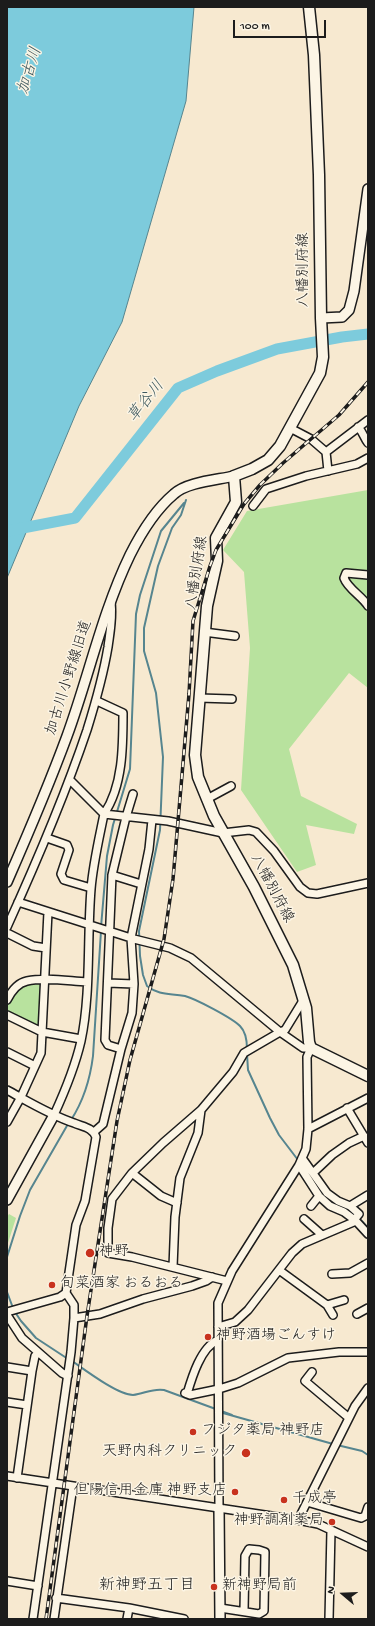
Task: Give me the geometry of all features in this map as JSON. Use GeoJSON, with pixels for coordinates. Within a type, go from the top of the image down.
{"type":"FeatureCollection","features":[{"type":"Feature","properties":{"kind":"main road","name":"八幡別府線"},"geometry":{"type":"LineString","coordinates":[[309,7],[314,55],[320,175],[320,318],[323,357],[320,373],[280,446],[268,460],[252,469],[234,476],[236,502],[216,538],[217,561],[209,590],[204,632],[195,755],[198,777],[207,799],[223,833],[254,887],[293,965],[306,1008],[309,1042],[311,1048]]}},
{"type":"Feature","properties":{"kind":"main road"},"geometry":{"type":"LineString","coordinates":[[311,1048],[367,1072]]}},
{"type":"Feature","properties":{"kind":"street"},"geometry":{"type":"LineString","coordinates":[[320,318],[342,317],[349,310],[354,291],[368,189]]}},
{"type":"Feature","properties":{"kind":"street"},"geometry":{"type":"LineString","coordinates":[[326,452],[368,420]]}},
{"type":"Feature","properties":{"kind":"street"},"geometry":{"type":"LineString","coordinates":[[358,427],[365,435],[368,443]]}},
{"type":"Feature","properties":{"kind":"street"},"geometry":{"type":"LineString","coordinates":[[290,428],[311,439],[326,452],[328,471]]}},
{"type":"Feature","properties":{"kind":"street"},"geometry":{"type":"LineString","coordinates":[[253,506],[266,490],[306,476],[357,464],[368,458]]}},
{"type":"Feature","properties":{"kind":"street","name":"加古川小野線旧道"},"geometry":{"type":"LineString","coordinates":[[7,882],[67,736],[98,635],[122,572],[136,543],[150,521],[175,492],[198,483],[234,476]]}},
{"type":"Feature","properties":{"kind":"street"},"geometry":{"type":"LineString","coordinates":[[368,575],[346,573],[344,578],[346,583],[364,599],[368,606]]}},
{"type":"Feature","properties":{"kind":"street"},"geometry":{"type":"LineString","coordinates":[[7,927],[47,838],[70,780],[97,701],[113,617],[111,600]]}},
{"type":"Feature","properties":{"kind":"street"},"geometry":{"type":"LineString","coordinates":[[204,632],[235,636]]}},
{"type":"Feature","properties":{"kind":"street"},"geometry":{"type":"LineString","coordinates":[[199,698],[232,699]]}},
{"type":"Feature","properties":{"kind":"street"},"geometry":{"type":"LineString","coordinates":[[8,1195],[63,1097],[76,1061],[81,1039],[87,982],[91,888],[106,815],[116,788],[123,748],[123,713],[97,701]]}},
{"type":"Feature","properties":{"kind":"street"},"geometry":{"type":"LineString","coordinates":[[70,780],[106,815],[168,821],[223,833],[249,830],[260,835],[274,850],[296,883],[308,893],[317,894],[368,883]]}},
{"type":"Feature","properties":{"kind":"street"},"geometry":{"type":"LineString","coordinates":[[207,799],[231,786]]}},
{"type":"Feature","properties":{"kind":"street"},"geometry":{"type":"LineString","coordinates":[[121,1049],[108,1045],[105,1040],[112,875],[133,794]]}},
{"type":"Feature","properties":{"kind":"street"},"geometry":{"type":"LineString","coordinates":[[94,1132],[103,1124],[121,1049],[132,1013],[134,984],[132,938],[141,884],[149,849],[152,820]]}},
{"type":"Feature","properties":{"kind":"street"},"geometry":{"type":"LineString","coordinates":[[47,838],[67,845],[69,850],[61,874],[64,880],[91,888]]}},
{"type":"Feature","properties":{"kind":"street"},"geometry":{"type":"LineString","coordinates":[[112,875],[141,884]]}},
{"type":"Feature","properties":{"kind":"street"},"geometry":{"type":"LineString","coordinates":[[18,902],[110,932],[170,948],[191,958],[280,1032],[303,1048],[311,1048],[307,1057],[308,1129],[306,1149],[299,1165],[232,1270],[218,1303],[220,1619]]}},
{"type":"Feature","properties":{"kind":"street"},"geometry":{"type":"LineString","coordinates":[[7,1122],[21,1097],[41,1052],[48,912]]}},
{"type":"Feature","properties":{"kind":"street"},"geometry":{"type":"LineString","coordinates":[[7,933],[33,946],[46,948]]}},
{"type":"Feature","properties":{"kind":"street"},"geometry":{"type":"LineString","coordinates":[[7,1000],[11,992],[19,984],[26,981],[45,980],[87,982]]}},
{"type":"Feature","properties":{"kind":"street"},"geometry":{"type":"LineString","coordinates":[[108,983],[134,984]]}},
{"type":"Feature","properties":{"kind":"street"},"geometry":{"type":"LineString","coordinates":[[227,1281],[132,1257],[108,1253],[108,1228],[112,1199],[132,1173],[201,1110],[233,1072],[244,1053],[285,1030],[304,999]]}},
{"type":"Feature","properties":{"kind":"street"},"geometry":{"type":"LineString","coordinates":[[7,1015],[42,1032],[81,1039]]}},
{"type":"Feature","properties":{"kind":"street"},"geometry":{"type":"LineString","coordinates":[[7,1052],[35,1066]]}},
{"type":"Feature","properties":{"kind":"street"},"geometry":{"type":"LineString","coordinates":[[7,1090],[63,1120],[89,1128],[94,1132],[96,1137],[85,1201],[76,1225],[66,1293],[73,1302],[74,1318],[71,1352],[33,1619]]}},
{"type":"Feature","properties":{"kind":"street"},"geometry":{"type":"LineString","coordinates":[[308,1129],[368,1098]]}},
{"type":"Feature","properties":{"kind":"street"},"geometry":{"type":"LineString","coordinates":[[347,1108],[368,1143]]}},
{"type":"Feature","properties":{"kind":"street"},"geometry":{"type":"LineString","coordinates":[[172,1267],[177,1203],[182,1170],[198,1133],[201,1110]]}},
{"type":"Feature","properties":{"kind":"street"},"geometry":{"type":"LineString","coordinates":[[313,1173],[349,1143],[364,1136]]}},
{"type":"Feature","properties":{"kind":"street"},"geometry":{"type":"LineString","coordinates":[[218,1327],[235,1322],[248,1310],[292,1253],[302,1244],[355,1220],[359,1214],[350,1206],[338,1201],[327,1193],[302,1158]]}},
{"type":"Feature","properties":{"kind":"street"},"geometry":{"type":"LineString","coordinates":[[299,1165],[319,1196],[330,1206],[344,1212],[365,1226],[368,1234]]}},
{"type":"Feature","properties":{"kind":"street"},"geometry":{"type":"LineString","coordinates":[[132,1173],[161,1196],[177,1203]]}},
{"type":"Feature","properties":{"kind":"street"},"geometry":{"type":"LineString","coordinates":[[350,1206],[368,1195]]}},
{"type":"Feature","properties":{"kind":"street"},"geometry":{"type":"LineString","coordinates":[[311,1206],[319,1196]]}},
{"type":"Feature","properties":{"kind":"street"},"geometry":{"type":"LineString","coordinates":[[304,1219],[322,1235]]}},
{"type":"Feature","properties":{"kind":"street"},"geometry":{"type":"LineString","coordinates":[[332,1274],[350,1273],[368,1263]]}},
{"type":"Feature","properties":{"kind":"street"},"geometry":{"type":"LineString","coordinates":[[279,1270],[327,1306],[333,1315]]}},
{"type":"Feature","properties":{"kind":"street"},"geometry":{"type":"LineString","coordinates":[[74,1318],[100,1314],[150,1297],[192,1286],[212,1277]]}},
{"type":"Feature","properties":{"kind":"street"},"geometry":{"type":"LineString","coordinates":[[66,1293],[60,1297],[7,1314],[22,1338],[62,1373],[68,1376]]}},
{"type":"Feature","properties":{"kind":"street"},"geometry":{"type":"LineString","coordinates":[[327,1306],[344,1300]]}},
{"type":"Feature","properties":{"kind":"street"},"geometry":{"type":"LineString","coordinates":[[357,1314],[366,1307]]}},
{"type":"Feature","properties":{"kind":"street"},"geometry":{"type":"LineString","coordinates":[[218,1340],[206,1349],[186,1394],[190,1395],[219,1389],[238,1383],[288,1358],[339,1352],[368,1352]]}},
{"type":"Feature","properties":{"kind":"street"},"geometry":{"type":"LineString","coordinates":[[18,1478],[32,1371],[35,1356],[38,1353]]}},
{"type":"Feature","properties":{"kind":"street"},"geometry":{"type":"LineString","coordinates":[[7,1367],[32,1371]]}},
{"type":"Feature","properties":{"kind":"street"},"geometry":{"type":"LineString","coordinates":[[312,1372],[305,1381],[348,1418]]}},
{"type":"Feature","properties":{"kind":"street"},"geometry":{"type":"LineString","coordinates":[[298,1520],[348,1418],[368,1388]]}},
{"type":"Feature","properties":{"kind":"street"},"geometry":{"type":"LineString","coordinates":[[7,1402],[27,1405]]}},
{"type":"Feature","properties":{"kind":"street"},"geometry":{"type":"LineString","coordinates":[[7,1476],[298,1520],[318,1524],[368,1547]]}},
{"type":"Feature","properties":{"kind":"street"},"geometry":{"type":"LineString","coordinates":[[54,1619],[73,1486]]}},
{"type":"Feature","properties":{"kind":"street"},"geometry":{"type":"LineString","coordinates":[[307,1502],[362,1518],[365,1516],[368,1507]]}},
{"type":"Feature","properties":{"kind":"street"},"geometry":{"type":"LineString","coordinates":[[329,1619],[331,1530]]}},
{"type":"Feature","properties":{"kind":"street"},"geometry":{"type":"LineString","coordinates":[[220,1608],[259,1614],[264,1611],[265,1552],[259,1550],[249,1550],[245,1556],[244,1611]]}},
{"type":"Feature","properties":{"kind":"street"},"geometry":{"type":"LineString","coordinates":[[7,1581],[38,1586]]}},
{"type":"Feature","properties":{"kind":"street"},"geometry":{"type":"LineString","coordinates":[[56,1598],[129,1608],[184,1619]]}},
{"type":"Feature","properties":{"kind":"street"},"geometry":{"type":"LineString","coordinates":[[127,1619],[129,1608]]}},
{"type":"Feature","properties":{"kind":"green space"},"geometry":{"type":"Polygon","coordinates":[[[368,490],[368,688],[349,673],[289,749],[301,796],[357,824],[354,834],[306,825],[316,865],[297,872],[241,790],[250,648],[244,572],[223,550],[247,511],[368,490]]]}},
{"type":"Feature","properties":{"kind":"green space"},"geometry":{"type":"Polygon","coordinates":[[[40,982],[42,986],[40,1025],[36,1026],[7,1012],[10,997],[17,987],[22,984],[40,982]]]}},
{"type":"Feature","properties":{"kind":"green space"},"geometry":{"type":"Polygon","coordinates":[[[9,1214],[16,1218],[7,1246],[7,1217],[9,1214]]]}},
{"type":"Feature","properties":{"kind":"water","name":"加古川"},"geometry":{"type":"Polygon","coordinates":[[[7,7],[194,7],[186,101],[122,322],[79,406],[7,578],[7,7]]]}},
{"type":"Feature","properties":{"kind":"waterway","name":"草谷川"},"geometry":{"type":"LineString","coordinates":[[7,531],[75,518],[178,388],[217,371],[277,349],[342,337],[368,334]]}},
{"type":"Feature","properties":{"kind":"waterway"},"geometry":{"type":"LineString","coordinates":[[186,500],[181,515],[172,528],[158,566],[144,628],[144,651],[156,693],[163,757],[160,830],[139,931],[140,956],[143,975],[147,986],[161,993],[185,996],[230,1018],[244,1031],[247,1049]]}},
{"type":"Feature","properties":{"kind":"waterway"},"geometry":{"type":"LineString","coordinates":[[101,927],[107,856],[113,825],[130,769],[136,614],[140,595],[161,531],[184,503]]}},
{"type":"Feature","properties":{"kind":"waterway"},"geometry":{"type":"LineString","coordinates":[[71,1120],[83,1097],[92,1065],[101,931]]}},
{"type":"Feature","properties":{"kind":"waterway"},"geometry":{"type":"LineString","coordinates":[[247,1054],[248,1070],[270,1118],[279,1135],[298,1160]]}},
{"type":"Feature","properties":{"kind":"waterway"},"geometry":{"type":"LineString","coordinates":[[7,1257],[30,1190],[68,1124]]}},
{"type":"Feature","properties":{"kind":"waterway"},"geometry":{"type":"LineString","coordinates":[[307,1171],[312,1179]]}},
{"type":"Feature","properties":{"kind":"waterway"},"geometry":{"type":"LineString","coordinates":[[317,1186],[327,1199]]}},
{"type":"Feature","properties":{"kind":"waterway"},"geometry":{"type":"LineString","coordinates":[[339,1206],[355,1215],[368,1228]]}},
{"type":"Feature","properties":{"kind":"waterway"},"geometry":{"type":"LineString","coordinates":[[7,1292],[13,1308]]}},
{"type":"Feature","properties":{"kind":"waterway"},"geometry":{"type":"LineString","coordinates":[[15,1312],[36,1338],[68,1359]]}},
{"type":"Feature","properties":{"kind":"waterway"},"geometry":{"type":"LineString","coordinates":[[72,1361],[111,1387],[127,1394],[133,1395],[156,1390],[164,1390],[232,1415],[223,1413],[333,1444]]}},
{"type":"Feature","properties":{"kind":"waterway"},"geometry":{"type":"LineString","coordinates":[[337,1445],[362,1451],[368,1455]]}},
{"type":"Feature","properties":{"kind":"railway"},"geometry":{"type":"LineString","coordinates":[[46,1619],[87,1316],[117,1121],[130,1060],[164,939],[173,879],[189,694],[193,621],[216,550],[244,504],[260,485],[283,463],[339,415],[368,382]]}},
{"type":"Feature","properties":{"kind":"place","name":"神野"},"geometry":{"type":"Point","coordinates":[90,1253]}},
{"type":"Feature","properties":{"kind":"place","name":"旬菜酒家 おるおる"},"geometry":{"type":"Point","coordinates":[52,1285]}},
{"type":"Feature","properties":{"kind":"place","name":"神野酒場ごんすけ"},"geometry":{"type":"Point","coordinates":[208,1337]}},
{"type":"Feature","properties":{"kind":"place","name":"フジタ薬局 神野店"},"geometry":{"type":"Point","coordinates":[193,1432]}},
{"type":"Feature","properties":{"kind":"place","name":"天野内科クリニック"},"geometry":{"type":"Point","coordinates":[246,1453]}},
{"type":"Feature","properties":{"kind":"place","name":"但陽信用金庫 神野支店"},"geometry":{"type":"Point","coordinates":[235,1492]}},
{"type":"Feature","properties":{"kind":"place","name":"千成亭"},"geometry":{"type":"Point","coordinates":[284,1500]}},
{"type":"Feature","properties":{"kind":"place","name":"神野調剤薬局"},"geometry":{"type":"Point","coordinates":[332,1522]}},
{"type":"Feature","properties":{"kind":"place","name":"新神野局前"},"geometry":{"type":"Point","coordinates":[214,1587]}},
{"type":"Feature","properties":{"kind":"district","name":"新神野五丁目"},"geometry":{"type":"Point","coordinates":[147,1587]}}]}
